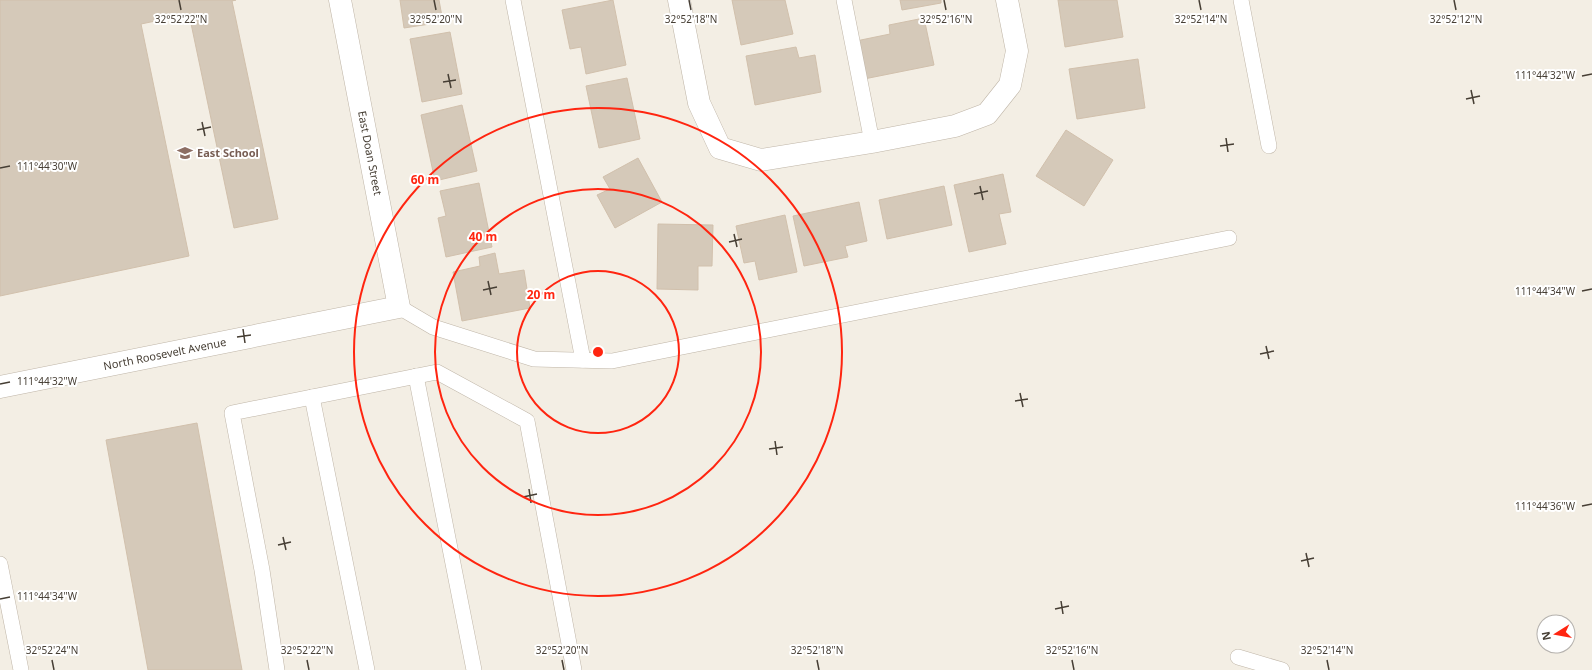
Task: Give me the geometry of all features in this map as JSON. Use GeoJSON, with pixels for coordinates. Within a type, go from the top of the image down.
{"type":"FeatureCollection","features":[{"type":"Feature","properties":{"kind":"street","name":"East Doan Street"},"geometry":{"type":"LineString","coordinates":[[340,0],[399,307]]}},
{"type":"Feature","properties":{"kind":"street"},"geometry":{"type":"LineString","coordinates":[[679,0],[699,103],[720,148],[761,160],[872,142],[955,126],[987,114],[1010,85],[1017,51],[1007,0]]}},
{"type":"Feature","properties":{"kind":"street","name":"North Roosevelt Avenue"},"geometry":{"type":"LineString","coordinates":[[0,387],[399,307]]}},
{"type":"Feature","properties":{"kind":"lane"},"geometry":{"type":"LineString","coordinates":[[513,0],[583,360]]}},
{"type":"Feature","properties":{"kind":"lane"},"geometry":{"type":"LineString","coordinates":[[844,0],[872,142]]}},
{"type":"Feature","properties":{"kind":"lane"},"geometry":{"type":"LineString","coordinates":[[1241,0],[1269,146]]}},
{"type":"Feature","properties":{"kind":"lane"},"geometry":{"type":"LineString","coordinates":[[399,307],[433,327],[534,359],[612,361],[1229,238]]}},
{"type":"Feature","properties":{"kind":"lane"},"geometry":{"type":"LineString","coordinates":[[277,670],[262,570],[232,413],[437,372],[527,421],[574,670]]}},
{"type":"Feature","properties":{"kind":"lane"},"geometry":{"type":"LineString","coordinates":[[416,376],[474,670]]}},
{"type":"Feature","properties":{"kind":"lane"},"geometry":{"type":"LineString","coordinates":[[312,397],[367,670]]}},
{"type":"Feature","properties":{"kind":"lane"},"geometry":{"type":"LineString","coordinates":[[0,564],[21,670]]}},
{"type":"Feature","properties":{"kind":"lane"},"geometry":{"type":"LineString","coordinates":[[1238,657],[1282,670]]}},
{"type":"Feature","properties":{"kind":"building"},"geometry":{"type":"Polygon","coordinates":[[[0,0],[236,0],[232,1],[278,219],[234,228],[189,14],[141,24],[189,256],[0,296],[0,0]]]}},
{"type":"Feature","properties":{"kind":"building"},"geometry":{"type":"Polygon","coordinates":[[[400,0],[439,0],[443,22],[404,28],[400,0]]]}},
{"type":"Feature","properties":{"kind":"building"},"geometry":{"type":"Polygon","coordinates":[[[613,0],[626,65],[586,74],[581,47],[570,49],[562,10],[613,0]]]}},
{"type":"Feature","properties":{"kind":"building"},"geometry":{"type":"Polygon","coordinates":[[[732,0],[785,0],[793,34],[741,45],[732,0]]]}},
{"type":"Feature","properties":{"kind":"building"},"geometry":{"type":"Polygon","coordinates":[[[900,0],[941,0],[941,3],[902,10],[900,0]]]}},
{"type":"Feature","properties":{"kind":"building"},"geometry":{"type":"Polygon","coordinates":[[[1058,0],[1117,0],[1123,37],[1065,47],[1058,0]]]}},
{"type":"Feature","properties":{"kind":"building"},"geometry":{"type":"Polygon","coordinates":[[[924,18],[934,65],[864,79],[856,41],[890,34],[889,25],[924,18]]]}},
{"type":"Feature","properties":{"kind":"building"},"geometry":{"type":"Polygon","coordinates":[[[450,32],[462,94],[422,102],[410,39],[450,32]]]}},
{"type":"Feature","properties":{"kind":"building"},"geometry":{"type":"Polygon","coordinates":[[[796,47],[799,58],[815,55],[821,92],[755,105],[746,56],[796,47]]]}},
{"type":"Feature","properties":{"kind":"building"},"geometry":{"type":"Polygon","coordinates":[[[1138,59],[1145,108],[1077,119],[1069,69],[1138,59]]]}},
{"type":"Feature","properties":{"kind":"building"},"geometry":{"type":"Polygon","coordinates":[[[627,78],[640,139],[599,148],[586,86],[627,78]]]}},
{"type":"Feature","properties":{"kind":"building"},"geometry":{"type":"Polygon","coordinates":[[[462,105],[477,171],[435,181],[421,115],[462,105]]]}},
{"type":"Feature","properties":{"kind":"building"},"geometry":{"type":"Polygon","coordinates":[[[1066,130],[1113,160],[1084,206],[1036,176],[1066,130]]]}},
{"type":"Feature","properties":{"kind":"building"},"geometry":{"type":"Polygon","coordinates":[[[638,158],[662,202],[615,228],[597,195],[610,189],[603,177],[638,158]]]}},
{"type":"Feature","properties":{"kind":"building"},"geometry":{"type":"Polygon","coordinates":[[[1003,174],[1011,212],[999,214],[1006,244],[969,252],[954,185],[1003,174]]]}},
{"type":"Feature","properties":{"kind":"building"},"geometry":{"type":"Polygon","coordinates":[[[479,183],[492,247],[446,257],[438,218],[446,216],[440,191],[479,183]]]}},
{"type":"Feature","properties":{"kind":"building"},"geometry":{"type":"Polygon","coordinates":[[[944,186],[952,225],[887,239],[879,200],[944,186]]]}},
{"type":"Feature","properties":{"kind":"building"},"geometry":{"type":"Polygon","coordinates":[[[859,202],[867,241],[845,246],[848,257],[804,266],[793,216],[859,202]]]}},
{"type":"Feature","properties":{"kind":"building"},"geometry":{"type":"Polygon","coordinates":[[[785,215],[797,272],[759,280],[755,261],[744,263],[736,226],[785,215]]]}},
{"type":"Feature","properties":{"kind":"building"},"geometry":{"type":"Polygon","coordinates":[[[658,224],[713,225],[712,266],[698,266],[698,290],[657,289],[658,224]]]}},
{"type":"Feature","properties":{"kind":"building"},"geometry":{"type":"Polygon","coordinates":[[[495,253],[499,274],[524,270],[530,308],[462,321],[453,272],[480,266],[479,257],[495,253]]]}},
{"type":"Feature","properties":{"kind":"building"},"geometry":{"type":"Polygon","coordinates":[[[197,423],[242,670],[148,670],[106,440],[197,423]]]}},
{"type":"Feature","properties":{"kind":"place","name":"East School"},"geometry":{"type":"Point","coordinates":[185,153]}}]}
